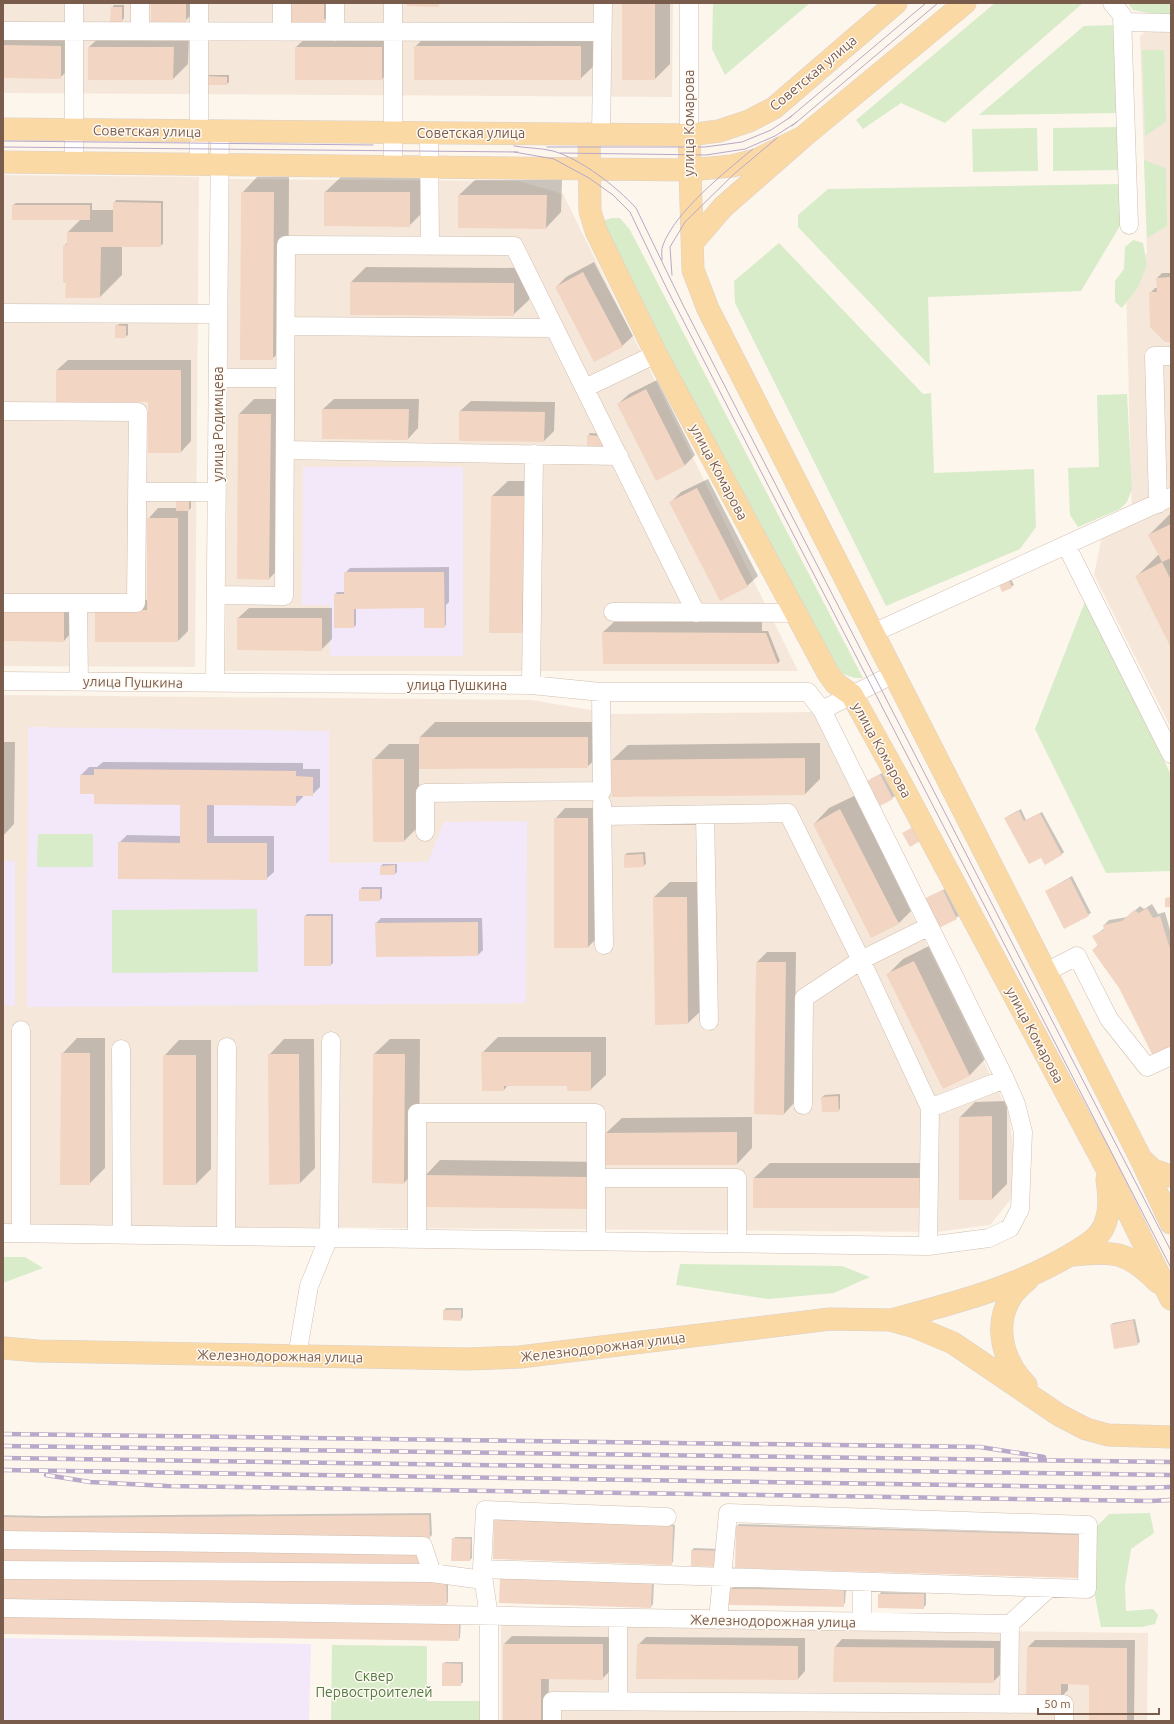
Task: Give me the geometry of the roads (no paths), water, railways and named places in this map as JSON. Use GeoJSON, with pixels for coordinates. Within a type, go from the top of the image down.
{"type":"FeatureCollection","features":[{"type":"Feature","properties":{"kind":"main road","name":"Советская улица"},"geometry":{"type":"LineString","coordinates":[[3,129],[688,135],[719,131],[749,121],[774,108],[896,3]]}},
{"type":"Feature","properties":{"kind":"main road"},"geometry":{"type":"LineString","coordinates":[[964,3],[803,137],[723,207],[693,242],[693,270],[708,309],[1046,972],[1171,1222]]}},
{"type":"Feature","properties":{"kind":"main road","name":"улица Комарова"},"geometry":{"type":"LineString","coordinates":[[595,134],[589,169],[590,210],[596,231],[656,354],[794,613],[835,683],[852,695],[1106,1167],[1169,1295]]}},
{"type":"Feature","properties":{"kind":"main road","name":"улица Комарова"},"geometry":{"type":"LineString","coordinates":[[688,135],[693,242]]}},
{"type":"Feature","properties":{"kind":"main road"},"geometry":{"type":"LineString","coordinates":[[3,162],[689,170],[732,166],[756,160],[803,137]]}},
{"type":"Feature","properties":{"kind":"main road"},"geometry":{"type":"LineString","coordinates":[[1140,1159],[1153,1170],[1171,1176]]}},
{"type":"Feature","properties":{"kind":"main road"},"geometry":{"type":"LineString","coordinates":[[890,1320],[984,1294],[1031,1276],[1069,1256],[1093,1240],[1104,1227],[1110,1201],[1106,1167]]}},
{"type":"Feature","properties":{"kind":"main road"},"geometry":{"type":"LineString","coordinates":[[1069,1256],[1098,1253],[1125,1256],[1141,1264],[1169,1295]]}},
{"type":"Feature","properties":{"kind":"main road"},"geometry":{"type":"LineString","coordinates":[[1031,1276],[1011,1296],[1002,1325],[1002,1344],[1007,1359],[1019,1379],[1059,1415]]}},
{"type":"Feature","properties":{"kind":"main road","name":"Железнодорожная улица"},"geometry":{"type":"LineString","coordinates":[[3,1348],[38,1352],[467,1359],[520,1357],[830,1319],[890,1320],[915,1327],[953,1342],[1059,1415],[1086,1429],[1108,1435],[1171,1437]]}},
{"type":"Feature","properties":{"kind":"street"},"geometry":{"type":"LineString","coordinates":[[74,3],[74,163]]}},
{"type":"Feature","properties":{"kind":"street"},"geometry":{"type":"LineString","coordinates":[[140,3],[140,31]]}},
{"type":"Feature","properties":{"kind":"street"},"geometry":{"type":"LineString","coordinates":[[199,3],[199,131],[209,164]]}},
{"type":"Feature","properties":{"kind":"street"},"geometry":{"type":"LineString","coordinates":[[282,3],[282,32]]}},
{"type":"Feature","properties":{"kind":"street"},"geometry":{"type":"LineString","coordinates":[[335,3],[335,32]]}},
{"type":"Feature","properties":{"kind":"street"},"geometry":{"type":"LineString","coordinates":[[393,3],[393,166]]}},
{"type":"Feature","properties":{"kind":"street"},"geometry":{"type":"LineString","coordinates":[[595,134],[603,3]]}},
{"type":"Feature","properties":{"kind":"street","name":"улица Комарова"},"geometry":{"type":"LineString","coordinates":[[688,135],[689,3]]}},
{"type":"Feature","properties":{"kind":"street"},"geometry":{"type":"LineString","coordinates":[[1112,3],[1122,15],[1129,225]]}},
{"type":"Feature","properties":{"kind":"street"},"geometry":{"type":"LineString","coordinates":[[1122,22],[1171,23]]}},
{"type":"Feature","properties":{"kind":"street"},"geometry":{"type":"LineString","coordinates":[[3,31],[602,32]]}},
{"type":"Feature","properties":{"kind":"street"},"geometry":{"type":"LineString","coordinates":[[209,164],[220,131]]}},
{"type":"Feature","properties":{"kind":"street"},"geometry":{"type":"LineString","coordinates":[[429,133],[430,246]]}},
{"type":"Feature","properties":{"kind":"street","name":"улица Родимцева"},"geometry":{"type":"LineString","coordinates":[[209,164],[218,314],[215,683]]}},
{"type":"Feature","properties":{"kind":"street"},"geometry":{"type":"LineString","coordinates":[[216,595],[284,596],[286,245],[514,246],[696,613]]}},
{"type":"Feature","properties":{"kind":"street"},"geometry":{"type":"LineString","coordinates":[[3,313],[218,314]]}},
{"type":"Feature","properties":{"kind":"street"},"geometry":{"type":"LineString","coordinates":[[286,326],[555,328]]}},
{"type":"Feature","properties":{"kind":"street"},"geometry":{"type":"LineString","coordinates":[[585,388],[656,354]]}},
{"type":"Feature","properties":{"kind":"street"},"geometry":{"type":"LineString","coordinates":[[873,633],[1164,500],[1154,356],[1171,356]]}},
{"type":"Feature","properties":{"kind":"street"},"geometry":{"type":"LineString","coordinates":[[218,378],[285,378]]}},
{"type":"Feature","properties":{"kind":"street"},"geometry":{"type":"LineString","coordinates":[[3,411],[138,412],[136,603],[3,603]]}},
{"type":"Feature","properties":{"kind":"street"},"geometry":{"type":"LineString","coordinates":[[285,450],[619,456]]}},
{"type":"Feature","properties":{"kind":"street"},"geometry":{"type":"LineString","coordinates":[[531,685],[534,454]]}},
{"type":"Feature","properties":{"kind":"street"},"geometry":{"type":"LineString","coordinates":[[137,492],[217,492]]}},
{"type":"Feature","properties":{"kind":"street"},"geometry":{"type":"LineString","coordinates":[[1066,545],[1171,754]]}},
{"type":"Feature","properties":{"kind":"street"},"geometry":{"type":"LineString","coordinates":[[78,603],[79,682]]}},
{"type":"Feature","properties":{"kind":"street"},"geometry":{"type":"LineString","coordinates":[[613,612],[794,613]]}},
{"type":"Feature","properties":{"kind":"street"},"geometry":{"type":"LineString","coordinates":[[21,1030],[12,1233],[737,1242],[928,1246],[989,1238],[1010,1228],[1020,1208],[1023,1132],[1016,1104],[1005,1078],[928,927],[822,710],[894,674]]}},
{"type":"Feature","properties":{"kind":"street","name":"улица Пушкина"},"geometry":{"type":"LineString","coordinates":[[3,681],[531,685],[601,692],[808,692],[822,710]]}},
{"type":"Feature","properties":{"kind":"street"},"geometry":{"type":"LineString","coordinates":[[601,692],[604,945]]}},
{"type":"Feature","properties":{"kind":"street"},"geometry":{"type":"LineString","coordinates":[[425,832],[425,793],[602,792]]}},
{"type":"Feature","properties":{"kind":"street"},"geometry":{"type":"LineString","coordinates":[[602,816],[788,813],[861,960],[930,1108],[928,1246]]}},
{"type":"Feature","properties":{"kind":"street"},"geometry":{"type":"LineString","coordinates":[[705,815],[709,1021]]}},
{"type":"Feature","properties":{"kind":"street"},"geometry":{"type":"LineString","coordinates":[[802,1104],[804,998],[861,960],[928,927]]}},
{"type":"Feature","properties":{"kind":"street"},"geometry":{"type":"LineString","coordinates":[[1046,972],[1077,956],[1109,1020],[1148,1067],[1171,1056]]}},
{"type":"Feature","properties":{"kind":"street"},"geometry":{"type":"LineString","coordinates":[[297,1356],[309,1286],[329,1237],[332,1042]]}},
{"type":"Feature","properties":{"kind":"street"},"geometry":{"type":"LineString","coordinates":[[226,1236],[227,1047]]}},
{"type":"Feature","properties":{"kind":"street"},"geometry":{"type":"LineString","coordinates":[[121,1049],[122,1234]]}},
{"type":"Feature","properties":{"kind":"street"},"geometry":{"type":"LineString","coordinates":[[930,1108],[1005,1078]]}},
{"type":"Feature","properties":{"kind":"street"},"geometry":{"type":"LineString","coordinates":[[417,1238],[417,1113],[596,1113],[596,1240]]}},
{"type":"Feature","properties":{"kind":"street"},"geometry":{"type":"LineString","coordinates":[[596,1178],[737,1178],[737,1242]]}},
{"type":"Feature","properties":{"kind":"street"},"geometry":{"type":"LineString","coordinates":[[489,1721],[489,1617],[482,1575],[484,1510],[667,1517]]}},
{"type":"Feature","properties":{"kind":"street"},"geometry":{"type":"LineString","coordinates":[[3,1570],[432,1573],[723,1578],[1087,1589],[1088,1525],[728,1513],[723,1578],[718,1620]]}},
{"type":"Feature","properties":{"kind":"street"},"geometry":{"type":"LineString","coordinates":[[3,1540],[423,1546],[432,1573]]}},
{"type":"Feature","properties":{"kind":"street"},"geometry":{"type":"LineString","coordinates":[[862,1582],[862,1622]]}},
{"type":"Feature","properties":{"kind":"street"},"geometry":{"type":"LineString","coordinates":[[1009,1704],[1010,1624],[1048,1588]]}},
{"type":"Feature","properties":{"kind":"street","name":"Железнодорожная улица"},"geometry":{"type":"LineString","coordinates":[[3,1608],[489,1617],[1010,1624]]}},
{"type":"Feature","properties":{"kind":"street"},"geometry":{"type":"LineString","coordinates":[[618,1619],[618,1701]]}},
{"type":"Feature","properties":{"kind":"street"},"geometry":{"type":"LineString","coordinates":[[552,1721],[552,1701],[1064,1704],[1064,1721]]}},
{"type":"Feature","properties":{"kind":"tram line"},"geometry":{"type":"LineString","coordinates":[[788,119],[926,3]]}},
{"type":"Feature","properties":{"kind":"tram line"},"geometry":{"type":"LineString","coordinates":[[792,126],[938,3]]}},
{"type":"Feature","properties":{"kind":"tram line"},"geometry":{"type":"LineString","coordinates":[[547,147],[705,147],[742,142],[771,130],[792,116]]}},
{"type":"Feature","properties":{"kind":"tram line"},"geometry":{"type":"LineString","coordinates":[[560,153],[706,155],[745,149],[775,136],[797,122]]}},
{"type":"Feature","properties":{"kind":"tram line"},"geometry":{"type":"LineString","coordinates":[[672,275],[670,247],[685,222],[734,174],[777,138]]}},
{"type":"Feature","properties":{"kind":"tram line"},"geometry":{"type":"LineString","coordinates":[[3,141],[373,145]]}},
{"type":"Feature","properties":{"kind":"tram line"},"geometry":{"type":"LineString","coordinates":[[514,146],[553,151],[575,160],[609,183],[636,208],[683,305],[1171,1251]]}},
{"type":"Feature","properties":{"kind":"tram line"},"geometry":{"type":"LineString","coordinates":[[3,147],[518,152]]}},
{"type":"Feature","properties":{"kind":"tram line"},"geometry":{"type":"LineString","coordinates":[[662,260],[663,245],[669,232],[678,219],[702,193],[753,149]]}},
{"type":"Feature","properties":{"kind":"tram line"},"geometry":{"type":"LineString","coordinates":[[514,152],[554,159],[589,178],[613,195],[630,212],[667,289],[1171,1268]]}},
{"type":"Feature","properties":{"kind":"railway"},"geometry":{"type":"LineString","coordinates":[[3,1434],[980,1447],[1044,1457]]}},
{"type":"Feature","properties":{"kind":"railway"},"geometry":{"type":"LineString","coordinates":[[3,1446],[1171,1462]]}},
{"type":"Feature","properties":{"kind":"railway"},"geometry":{"type":"LineString","coordinates":[[3,1458],[1171,1475]]}},
{"type":"Feature","properties":{"kind":"railway"},"geometry":{"type":"LineString","coordinates":[[3,1470],[1138,1488],[1171,1487]]}},
{"type":"Feature","properties":{"kind":"railway"},"geometry":{"type":"LineString","coordinates":[[46,1475],[90,1482],[167,1486],[1150,1501],[1171,1500]]}},
{"type":"Feature","properties":{"kind":"park label","name":"Сквер Первостроителей"},"geometry":{"type":"Point","coordinates":[374,1684]}}]}
